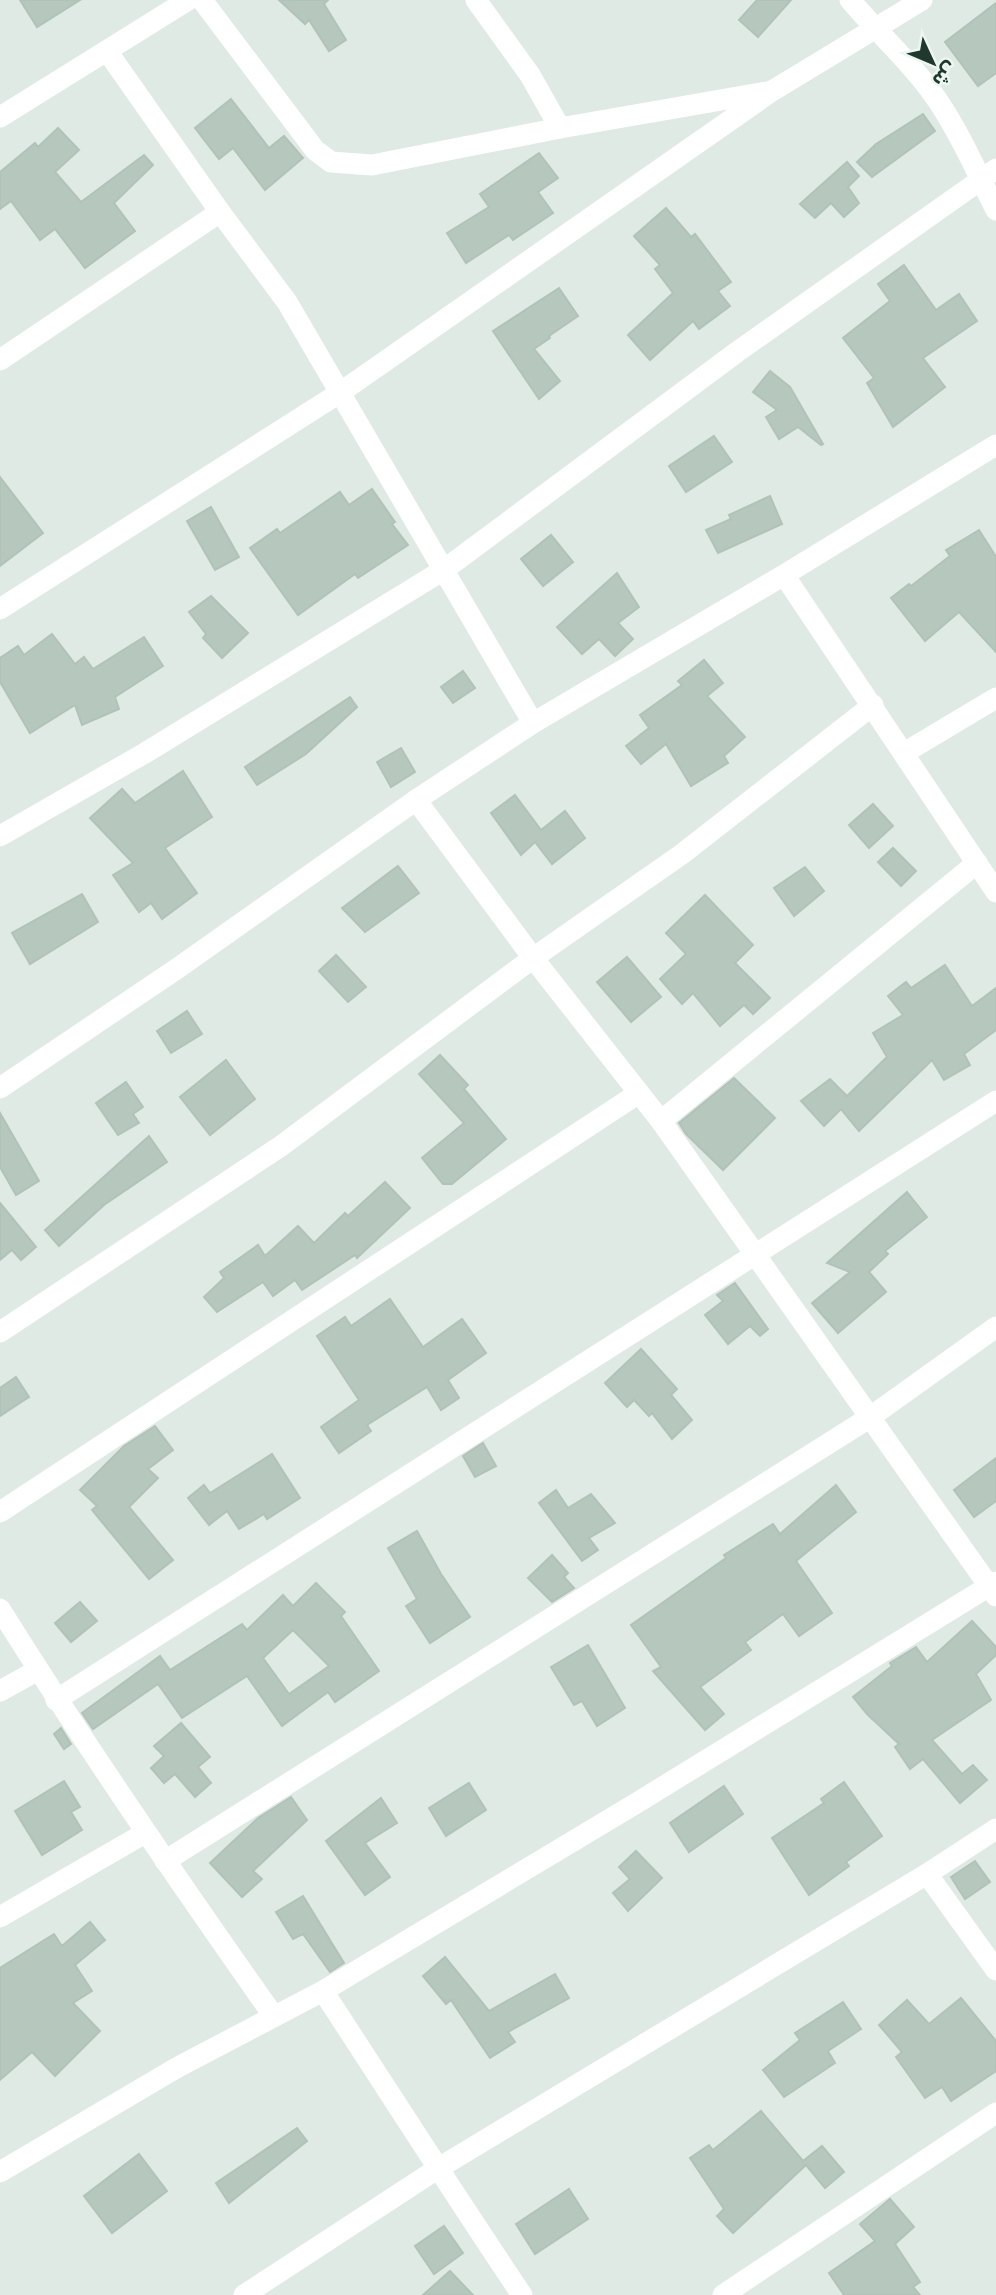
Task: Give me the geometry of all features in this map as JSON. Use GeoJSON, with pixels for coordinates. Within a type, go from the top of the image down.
{"type":"FeatureCollection","features":[{"type":"Feature","properties":{"kind":"street"},"geometry":{"type":"LineString","coordinates":[[0,117],[188,0]]}},
{"type":"Feature","properties":{"kind":"street"},"geometry":{"type":"LineString","coordinates":[[202,0],[315,150],[331,162],[372,164],[772,91]]}},
{"type":"Feature","properties":{"kind":"street"},"geometry":{"type":"LineString","coordinates":[[476,0],[530,75],[560,128]]}},
{"type":"Feature","properties":{"kind":"street"},"geometry":{"type":"LineString","coordinates":[[850,0],[937,100],[988,175],[996,210]]}},
{"type":"Feature","properties":{"kind":"street"},"geometry":{"type":"LineString","coordinates":[[0,609],[341,392],[772,91],[922,0]]}},
{"type":"Feature","properties":{"kind":"street"},"geometry":{"type":"LineString","coordinates":[[107,51],[287,302],[533,723]]}},
{"type":"Feature","properties":{"kind":"street"},"geometry":{"type":"LineString","coordinates":[[0,836],[145,754],[444,569],[737,352],[988,175]]}},
{"type":"Feature","properties":{"kind":"street"},"geometry":{"type":"LineString","coordinates":[[0,360],[220,212]]}},
{"type":"Feature","properties":{"kind":"street"},"geometry":{"type":"LineString","coordinates":[[0,1088],[178,968],[416,800],[533,723],[784,575],[996,445]]}},
{"type":"Feature","properties":{"kind":"street"},"geometry":{"type":"LineString","coordinates":[[784,575],[996,892]]}},
{"type":"Feature","properties":{"kind":"street"},"geometry":{"type":"LineString","coordinates":[[904,753],[996,698]]}},
{"type":"Feature","properties":{"kind":"street"},"geometry":{"type":"LineString","coordinates":[[0,1332],[281,1146],[533,958],[682,854],[873,705]]}},
{"type":"Feature","properties":{"kind":"street"},"geometry":{"type":"LineString","coordinates":[[0,2172],[177,2067],[323,1991],[994,1588],[869,1418],[660,1121],[533,958],[416,800]]}},
{"type":"Feature","properties":{"kind":"street"},"geometry":{"type":"LineString","coordinates":[[660,1121],[977,863]]}},
{"type":"Feature","properties":{"kind":"street"},"geometry":{"type":"LineString","coordinates":[[0,1512],[639,1093]]}},
{"type":"Feature","properties":{"kind":"street"},"geometry":{"type":"LineString","coordinates":[[56,1700],[996,1101]]}},
{"type":"Feature","properties":{"kind":"street"},"geometry":{"type":"LineString","coordinates":[[164,1861],[869,1418],[996,1327]]}},
{"type":"Feature","properties":{"kind":"street"},"geometry":{"type":"LineString","coordinates":[[0,1609],[56,1700],[145,1833],[273,2015]]}},
{"type":"Feature","properties":{"kind":"street"},"geometry":{"type":"LineString","coordinates":[[0,1691],[38,1670]]}},
{"type":"Feature","properties":{"kind":"street"},"geometry":{"type":"LineString","coordinates":[[244,2295],[437,2169],[927,1874],[996,1829]]}},
{"type":"Feature","properties":{"kind":"street"},"geometry":{"type":"LineString","coordinates":[[0,1917],[145,1833]]}},
{"type":"Feature","properties":{"kind":"street"},"geometry":{"type":"LineString","coordinates":[[927,1874],[996,1970]]}},
{"type":"Feature","properties":{"kind":"street"},"geometry":{"type":"LineString","coordinates":[[323,1991],[399,2105],[437,2169],[522,2295]]}},
{"type":"Feature","properties":{"kind":"street"},"geometry":{"type":"LineString","coordinates":[[723,2295],[996,2113]]}},
{"type":"Feature","properties":{"kind":"building"},"geometry":{"type":"Polygon","coordinates":[[[20,0],[80,0],[37,27],[20,0]]]}},
{"type":"Feature","properties":{"kind":"building"},"geometry":{"type":"Polygon","coordinates":[[[279,0],[328,0],[324,4],[346,40],[329,51],[309,20],[305,24],[279,0]]]}},
{"type":"Feature","properties":{"kind":"building"},"geometry":{"type":"Polygon","coordinates":[[[757,0],[791,0],[758,37],[739,20],[757,0]]]}},
{"type":"Feature","properties":{"kind":"building"},"geometry":{"type":"Polygon","coordinates":[[[996,3],[996,73],[978,86],[945,42],[996,3]]]}},
{"type":"Feature","properties":{"kind":"building"},"geometry":{"type":"Polygon","coordinates":[[[231,99],[269,148],[284,136],[303,158],[265,190],[233,148],[219,159],[195,128],[231,99]]]}},
{"type":"Feature","properties":{"kind":"building"},"geometry":{"type":"Polygon","coordinates":[[[923,114],[935,131],[872,177],[857,162],[876,144],[923,114]]]}},
{"type":"Feature","properties":{"kind":"building"},"geometry":{"type":"Polygon","coordinates":[[[58,128],[79,150],[55,172],[81,202],[144,155],[153,165],[114,203],[135,231],[85,268],[55,229],[40,240],[11,201],[0,209],[0,172],[35,143],[38,147],[58,128]]]}},
{"type":"Feature","properties":{"kind":"building"},"geometry":{"type":"Polygon","coordinates":[[[539,153],[558,178],[538,192],[553,213],[513,240],[509,235],[466,263],[447,233],[489,207],[480,194],[539,153]]]}},
{"type":"Feature","properties":{"kind":"building"},"geometry":{"type":"Polygon","coordinates":[[[847,162],[859,176],[848,187],[859,203],[844,217],[831,203],[815,218],[800,204],[847,162]]]}},
{"type":"Feature","properties":{"kind":"building"},"geometry":{"type":"Polygon","coordinates":[[[666,208],[691,237],[695,234],[731,282],[718,291],[730,306],[699,329],[693,321],[650,360],[628,335],[673,293],[655,269],[660,265],[634,236],[666,208]]]}},
{"type":"Feature","properties":{"kind":"building"},"geometry":{"type":"Polygon","coordinates":[[[904,265],[936,310],[959,294],[977,321],[923,358],[945,387],[893,427],[867,383],[874,378],[843,338],[890,301],[878,284],[904,265]]]}},
{"type":"Feature","properties":{"kind":"building"},"geometry":{"type":"Polygon","coordinates":[[[559,288],[578,316],[534,349],[560,381],[539,399],[493,331],[559,288]]]}},
{"type":"Feature","properties":{"kind":"building"},"geometry":{"type":"Polygon","coordinates":[[[770,371],[790,387],[823,444],[798,427],[779,439],[766,417],[777,410],[753,392],[770,371]]]}},
{"type":"Feature","properties":{"kind":"building"},"geometry":{"type":"Polygon","coordinates":[[[714,436],[732,462],[686,492],[669,466],[714,436]]]}},
{"type":"Feature","properties":{"kind":"building"},"geometry":{"type":"Polygon","coordinates":[[[0,477],[43,533],[0,566],[0,477]]]}},
{"type":"Feature","properties":{"kind":"building"},"geometry":{"type":"Polygon","coordinates":[[[372,489],[395,522],[392,524],[408,545],[358,578],[355,574],[298,615],[250,548],[277,529],[280,533],[340,492],[349,505],[372,489]]]}},
{"type":"Feature","properties":{"kind":"building"},"geometry":{"type":"Polygon","coordinates":[[[770,496],[782,524],[718,553],[706,530],[731,519],[729,515],[770,496]]]}},
{"type":"Feature","properties":{"kind":"building"},"geometry":{"type":"Polygon","coordinates":[[[211,507],[239,557],[215,570],[187,521],[211,507]]]}},
{"type":"Feature","properties":{"kind":"building"},"geometry":{"type":"Polygon","coordinates":[[[979,530],[996,557],[996,652],[959,612],[925,641],[891,598],[950,556],[946,550],[979,530]]]}},
{"type":"Feature","properties":{"kind":"building"},"geometry":{"type":"Polygon","coordinates":[[[551,535],[573,562],[543,586],[521,559],[551,535]]]}},
{"type":"Feature","properties":{"kind":"building"},"geometry":{"type":"Polygon","coordinates":[[[617,573],[639,607],[618,623],[633,639],[615,656],[599,639],[582,654],[557,627],[617,573]]]}},
{"type":"Feature","properties":{"kind":"building"},"geometry":{"type":"Polygon","coordinates":[[[211,596],[248,633],[222,658],[203,638],[206,634],[189,612],[211,596]]]}},
{"type":"Feature","properties":{"kind":"building"},"geometry":{"type":"Polygon","coordinates":[[[52,634],[75,664],[84,657],[93,669],[144,637],[163,666],[115,697],[119,709],[82,725],[75,705],[30,733],[0,682],[0,658],[18,646],[24,655],[52,634]]]}},
{"type":"Feature","properties":{"kind":"building"},"geometry":{"type":"Polygon","coordinates":[[[704,660],[723,683],[707,696],[745,737],[724,756],[728,763],[691,786],[666,744],[641,764],[626,746],[649,728],[640,715],[682,685],[678,681],[704,660]]]}},
{"type":"Feature","properties":{"kind":"building"},"geometry":{"type":"Polygon","coordinates":[[[463,671],[475,688],[453,703],[441,687],[463,671]]]}},
{"type":"Feature","properties":{"kind":"building"},"geometry":{"type":"Polygon","coordinates":[[[350,697],[357,707],[306,754],[257,785],[245,767],[350,697]]]}},
{"type":"Feature","properties":{"kind":"building"},"geometry":{"type":"Polygon","coordinates":[[[401,748],[415,772],[391,787],[377,762],[401,748]]]}},
{"type":"Feature","properties":{"kind":"building"},"geometry":{"type":"Polygon","coordinates":[[[183,771],[212,817],[165,848],[197,893],[162,919],[151,903],[139,912],[113,875],[133,863],[90,818],[122,789],[135,803],[183,771]]]}},
{"type":"Feature","properties":{"kind":"building"},"geometry":{"type":"Polygon","coordinates":[[[515,795],[541,830],[565,811],[585,838],[552,864],[535,842],[521,855],[491,813],[515,795]]]}},
{"type":"Feature","properties":{"kind":"building"},"geometry":{"type":"Polygon","coordinates":[[[873,804],[893,826],[869,848],[849,825],[873,804]]]}},
{"type":"Feature","properties":{"kind":"building"},"geometry":{"type":"Polygon","coordinates":[[[893,848],[916,871],[901,886],[878,862],[893,848]]]}},
{"type":"Feature","properties":{"kind":"building"},"geometry":{"type":"Polygon","coordinates":[[[398,866],[419,893],[365,932],[342,908],[398,866]]]}},
{"type":"Feature","properties":{"kind":"building"},"geometry":{"type":"Polygon","coordinates":[[[805,867],[824,891],[794,916],[774,888],[805,867]]]}},
{"type":"Feature","properties":{"kind":"building"},"geometry":{"type":"Polygon","coordinates":[[[82,894],[98,922],[30,964],[12,933],[82,894]]]}},
{"type":"Feature","properties":{"kind":"building"},"geometry":{"type":"Polygon","coordinates":[[[705,895],[753,945],[735,963],[770,998],[753,1014],[744,1005],[720,1026],[693,993],[682,1004],[660,979],[686,954],[666,933],[705,895]]]}},
{"type":"Feature","properties":{"kind":"building"},"geometry":{"type":"Polygon","coordinates":[[[336,955],[366,987],[348,1002],[319,971],[336,955]]]}},
{"type":"Feature","properties":{"kind":"building"},"geometry":{"type":"Polygon","coordinates":[[[627,957],[661,997],[631,1022],[597,982],[627,957]]]}},
{"type":"Feature","properties":{"kind":"building"},"geometry":{"type":"Polygon","coordinates":[[[945,965],[972,1006],[996,988],[996,1030],[964,1054],[970,1065],[944,1080],[932,1060],[859,1131],[841,1109],[824,1126],[801,1101],[830,1079],[847,1096],[887,1057],[873,1033],[903,1015],[888,996],[906,982],[911,988],[945,965]]]}},
{"type":"Feature","properties":{"kind":"building"},"geometry":{"type":"Polygon","coordinates":[[[187,1011],[202,1034],[171,1053],[157,1031],[187,1011]]]}},
{"type":"Feature","properties":{"kind":"building"},"geometry":{"type":"Polygon","coordinates":[[[440,1055],[468,1085],[464,1089],[506,1139],[452,1184],[443,1184],[422,1158],[464,1123],[419,1074],[440,1055]]]}},
{"type":"Feature","properties":{"kind":"building"},"geometry":{"type":"Polygon","coordinates":[[[226,1060],[255,1099],[210,1135],[180,1097],[226,1060]]]}},
{"type":"Feature","properties":{"kind":"building"},"geometry":{"type":"Polygon","coordinates":[[[734,1078],[775,1118],[723,1170],[686,1134],[679,1123],[734,1078]]]}},
{"type":"Feature","properties":{"kind":"building"},"geometry":{"type":"Polygon","coordinates":[[[126,1082],[143,1107],[133,1114],[139,1123],[118,1135],[96,1103],[126,1082]]]}},
{"type":"Feature","properties":{"kind":"building"},"geometry":{"type":"Polygon","coordinates":[[[0,1113],[39,1181],[16,1195],[0,1167],[0,1113]]]}},
{"type":"Feature","properties":{"kind":"building"},"geometry":{"type":"Polygon","coordinates":[[[149,1136],[167,1162],[104,1205],[59,1246],[45,1230],[149,1136]]]}},
{"type":"Feature","properties":{"kind":"building"},"geometry":{"type":"Polygon","coordinates":[[[385,1182],[410,1208],[357,1258],[355,1255],[302,1290],[295,1280],[273,1296],[263,1282],[217,1312],[204,1297],[224,1278],[220,1272],[258,1245],[265,1256],[298,1226],[314,1243],[345,1213],[348,1216],[385,1182]]]}},
{"type":"Feature","properties":{"kind":"building"},"geometry":{"type":"Polygon","coordinates":[[[907,1192],[927,1217],[885,1251],[888,1254],[869,1272],[886,1292],[838,1333],[812,1303],[850,1272],[827,1263],[907,1192]]]}},
{"type":"Feature","properties":{"kind":"building"},"geometry":{"type":"Polygon","coordinates":[[[0,1203],[36,1247],[21,1260],[12,1250],[0,1260],[0,1203]]]}},
{"type":"Feature","properties":{"kind":"building"},"geometry":{"type":"Polygon","coordinates":[[[735,1283],[768,1329],[760,1336],[750,1326],[728,1344],[705,1315],[723,1301],[717,1295],[735,1283]]]}},
{"type":"Feature","properties":{"kind":"building"},"geometry":{"type":"Polygon","coordinates":[[[390,1299],[423,1347],[462,1319],[486,1353],[448,1380],[459,1398],[441,1410],[427,1387],[367,1425],[371,1431],[339,1453],[321,1427],[359,1400],[317,1336],[345,1317],[351,1326],[390,1299]]]}},
{"type":"Feature","properties":{"kind":"building"},"geometry":{"type":"Polygon","coordinates":[[[641,1349],[677,1389],[671,1395],[692,1420],[672,1439],[652,1413],[649,1416],[634,1400],[627,1407],[605,1383],[641,1349]]]}},
{"type":"Feature","properties":{"kind":"building"},"geometry":{"type":"Polygon","coordinates":[[[16,1377],[29,1397],[0,1416],[0,1388],[16,1377]]]}},
{"type":"Feature","properties":{"kind":"building"},"geometry":{"type":"Polygon","coordinates":[[[155,1426],[173,1450],[148,1469],[158,1478],[129,1507],[173,1560],[149,1579],[92,1510],[97,1506],[80,1490],[124,1446],[155,1426]]]}},
{"type":"Feature","properties":{"kind":"building"},"geometry":{"type":"Polygon","coordinates":[[[483,1443],[496,1466],[475,1477],[463,1456],[483,1443]]]}},
{"type":"Feature","properties":{"kind":"building"},"geometry":{"type":"Polygon","coordinates":[[[272,1454],[300,1498],[267,1519],[264,1514],[239,1529],[227,1511],[209,1525],[188,1498],[204,1485],[210,1493],[272,1454]]]}},
{"type":"Feature","properties":{"kind":"building"},"geometry":{"type":"Polygon","coordinates":[[[996,1458],[996,1501],[974,1517],[954,1490],[996,1458]]]}},
{"type":"Feature","properties":{"kind":"building"},"geometry":{"type":"Polygon","coordinates":[[[836,1485],[856,1512],[796,1561],[832,1613],[799,1636],[783,1614],[745,1642],[751,1650],[700,1687],[724,1714],[705,1730],[653,1671],[661,1667],[631,1625],[726,1558],[724,1555],[773,1524],[780,1534],[836,1485]]]}},
{"type":"Feature","properties":{"kind":"building"},"geometry":{"type":"Polygon","coordinates":[[[556,1490],[568,1508],[591,1494],[615,1523],[589,1538],[598,1550],[582,1561],[539,1503],[556,1490]]]}},
{"type":"Feature","properties":{"kind":"building"},"geometry":{"type":"Polygon","coordinates":[[[417,1531],[441,1574],[470,1617],[430,1643],[406,1606],[417,1599],[388,1548],[417,1531]]]}},
{"type":"Feature","properties":{"kind":"building"},"geometry":{"type":"Polygon","coordinates":[[[552,1555],[568,1573],[564,1577],[574,1588],[552,1602],[528,1578],[552,1555]]]}},
{"type":"Feature","properties":{"kind":"building"},"geometry":{"type":"Polygon","coordinates":[[[316,1583],[345,1612],[341,1616],[379,1671],[335,1702],[328,1692],[282,1726],[247,1676],[182,1718],[158,1684],[93,1729],[82,1713],[160,1656],[170,1670],[242,1624],[247,1630],[283,1595],[293,1606],[316,1583]],[[293,1630],[263,1658],[289,1694],[329,1666],[293,1630]]]}},
{"type":"Feature","properties":{"kind":"building"},"geometry":{"type":"Polygon","coordinates":[[[80,1602],[97,1621],[71,1642],[55,1623],[80,1602]]]}},
{"type":"Feature","properties":{"kind":"building"},"geometry":{"type":"Polygon","coordinates":[[[972,1621],[996,1647],[996,1655],[976,1674],[991,1700],[932,1740],[962,1774],[973,1765],[987,1780],[960,1803],[923,1759],[910,1769],[895,1747],[899,1744],[853,1697],[892,1666],[890,1663],[916,1647],[927,1662],[972,1621]]]}},
{"type":"Feature","properties":{"kind":"building"},"geometry":{"type":"Polygon","coordinates":[[[588,1645],[625,1708],[597,1726],[582,1701],[574,1705],[551,1667],[588,1645]]]}},
{"type":"Feature","properties":{"kind":"building"},"geometry":{"type":"Polygon","coordinates":[[[181,1723],[210,1757],[198,1767],[211,1783],[195,1797],[175,1774],[164,1783],[151,1768],[164,1756],[154,1746],[181,1723]]]}},
{"type":"Feature","properties":{"kind":"building"},"geometry":{"type":"Polygon","coordinates":[[[61,1728],[71,1744],[64,1749],[54,1734],[61,1728]]]}},
{"type":"Feature","properties":{"kind":"building"},"geometry":{"type":"Polygon","coordinates":[[[64,1781],[80,1807],[71,1812],[82,1830],[42,1855],[15,1811],[64,1781]]]}},
{"type":"Feature","properties":{"kind":"building"},"geometry":{"type":"Polygon","coordinates":[[[844,1782],[882,1836],[846,1862],[849,1866],[809,1895],[772,1838],[824,1803],[821,1799],[844,1782]]]}},
{"type":"Feature","properties":{"kind":"building"},"geometry":{"type":"Polygon","coordinates":[[[469,1783],[486,1810],[446,1836],[429,1808],[469,1783]]]}},
{"type":"Feature","properties":{"kind":"building"},"geometry":{"type":"Polygon","coordinates":[[[724,1786],[743,1814],[689,1852],[670,1823],[724,1786]]]}},
{"type":"Feature","properties":{"kind":"building"},"geometry":{"type":"Polygon","coordinates":[[[291,1797],[307,1820],[253,1871],[262,1879],[242,1897],[210,1863],[258,1818],[291,1797]]]}},
{"type":"Feature","properties":{"kind":"building"},"geometry":{"type":"Polygon","coordinates":[[[381,1798],[397,1823],[365,1843],[390,1877],[365,1895],[326,1841],[381,1798]]]}},
{"type":"Feature","properties":{"kind":"building"},"geometry":{"type":"Polygon","coordinates":[[[636,1851],[662,1878],[628,1911],[613,1893],[630,1879],[619,1867],[636,1851]]]}},
{"type":"Feature","properties":{"kind":"building"},"geometry":{"type":"Polygon","coordinates":[[[975,1861],[990,1882],[965,1899],[951,1877],[975,1861]]]}},
{"type":"Feature","properties":{"kind":"building"},"geometry":{"type":"Polygon","coordinates":[[[303,1896],[344,1963],[330,1972],[303,1934],[293,1939],[276,1912],[303,1896]]]}},
{"type":"Feature","properties":{"kind":"building"},"geometry":{"type":"Polygon","coordinates":[[[90,1922],[105,1940],[75,1965],[92,1991],[73,2003],[100,2031],[55,2076],[32,2052],[0,2080],[0,1968],[54,1934],[62,1946],[90,1922]]]}},
{"type":"Feature","properties":{"kind":"building"},"geometry":{"type":"Polygon","coordinates":[[[445,1957],[489,2011],[555,1974],[569,1998],[508,2032],[515,2042],[490,2058],[451,2000],[446,2004],[423,1976],[445,1957]]]}},
{"type":"Feature","properties":{"kind":"building"},"geometry":{"type":"Polygon","coordinates":[[[961,1998],[996,2041],[996,2071],[951,2101],[942,2087],[925,2098],[896,2057],[902,2052],[879,2025],[907,2000],[929,2024],[961,1998]]]}},
{"type":"Feature","properties":{"kind":"building"},"geometry":{"type":"Polygon","coordinates":[[[843,2002],[861,2029],[828,2051],[835,2063],[784,2097],[763,2070],[800,2040],[795,2033],[843,2002]]]}},
{"type":"Feature","properties":{"kind":"building"},"geometry":{"type":"Polygon","coordinates":[[[761,2111],[803,2161],[822,2146],[844,2172],[825,2188],[806,2165],[733,2233],[717,2216],[724,2209],[690,2158],[709,2145],[713,2150],[761,2111]]]}},
{"type":"Feature","properties":{"kind":"building"},"geometry":{"type":"Polygon","coordinates":[[[297,2128],[307,2141],[229,2203],[216,2183],[297,2128]]]}},
{"type":"Feature","properties":{"kind":"building"},"geometry":{"type":"Polygon","coordinates":[[[139,2154],[167,2191],[112,2233],[84,2196],[139,2154]]]}},
{"type":"Feature","properties":{"kind":"building"},"geometry":{"type":"Polygon","coordinates":[[[569,2189],[588,2219],[535,2254],[516,2224],[569,2189]]]}},
{"type":"Feature","properties":{"kind":"building"},"geometry":{"type":"Polygon","coordinates":[[[890,2199],[914,2227],[895,2244],[920,2282],[913,2287],[920,2295],[844,2295],[829,2273],[875,2241],[860,2224],[890,2199]]]}},
{"type":"Feature","properties":{"kind":"building"},"geometry":{"type":"Polygon","coordinates":[[[444,2226],[463,2253],[434,2274],[415,2246],[444,2226]]]}},
{"type":"Feature","properties":{"kind":"building"},"geometry":{"type":"Polygon","coordinates":[[[450,2271],[473,2295],[423,2295],[450,2271]]]}}]}
